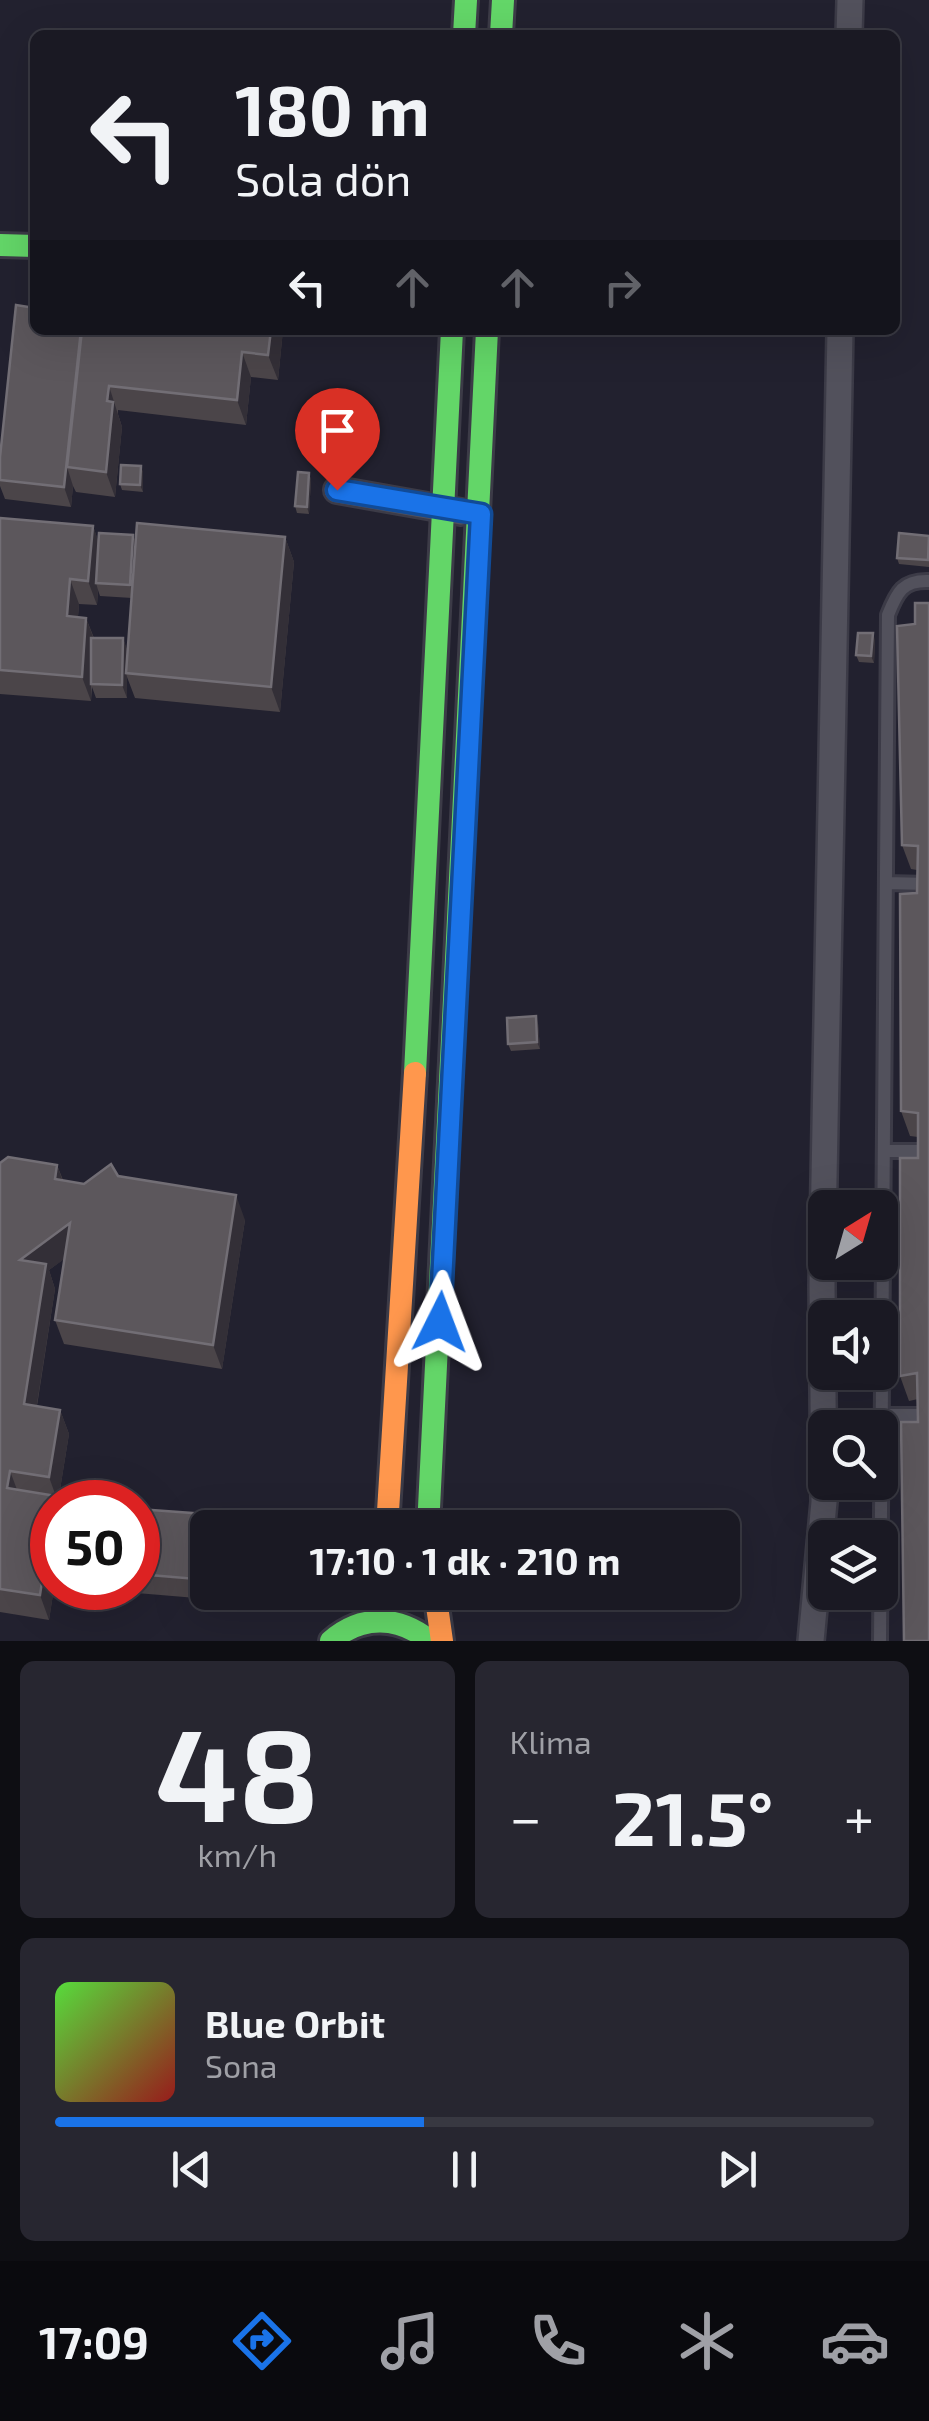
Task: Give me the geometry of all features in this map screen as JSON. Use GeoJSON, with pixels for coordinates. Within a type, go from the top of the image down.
{"type":"FeatureCollection","features":[{"type":"Feature","properties":{"kind":"main road"},"geometry":{"type":"LineString","coordinates":[[464,30],[466,0]]}},
{"type":"Feature","properties":{"kind":"main road"},"geometry":{"type":"LineString","coordinates":[[501,30],[503,0]]}},
{"type":"Feature","properties":{"kind":"main road"},"geometry":{"type":"LineString","coordinates":[[0,245],[30,246]]}},
{"type":"Feature","properties":{"kind":"main road"},"geometry":{"type":"LineString","coordinates":[[388,1510],[446,511],[452,335]]}},
{"type":"Feature","properties":{"kind":"main road"},"geometry":{"type":"LineString","coordinates":[[429,1510],[487,335]]}},
{"type":"Feature","properties":{"kind":"main road"},"geometry":{"type":"LineString","coordinates":[[352,1627],[358,1610]]}},
{"type":"Feature","properties":{"kind":"main road"},"geometry":{"type":"LineString","coordinates":[[438,1610],[442,1641]]}},
{"type":"Feature","properties":{"kind":"main road"},"geometry":{"type":"LineString","coordinates":[[331,1641],[352,1627],[383,1620],[406,1625],[430,1641]]}},
{"type":"Feature","properties":{"kind":"street"},"geometry":{"type":"LineString","coordinates":[[849,30],[850,0]]}},
{"type":"Feature","properties":{"kind":"street"},"geometry":{"type":"LineString","coordinates":[[811,1641],[824,1502],[822,1285],[840,335]]}},
{"type":"Feature","properties":{"kind":"street"},"geometry":{"type":"LineString","coordinates":[[337,490],[481,514]]}},
{"type":"Feature","properties":{"kind":"lane"},"geometry":{"type":"LineString","coordinates":[[882,1410],[888,615],[899,589],[914,580],[929,581]]}},
{"type":"Feature","properties":{"kind":"lane"},"geometry":{"type":"LineString","coordinates":[[886,883],[929,884]]}},
{"type":"Feature","properties":{"kind":"lane"},"geometry":{"type":"LineString","coordinates":[[884,1151],[929,1151]]}},
{"type":"Feature","properties":{"kind":"lane"},"geometry":{"type":"LineString","coordinates":[[898,1415],[929,1415]]}},
{"type":"Feature","properties":{"kind":"lane"},"geometry":{"type":"LineString","coordinates":[[880,1641],[881,1500]]}},
{"type":"Feature","properties":{"kind":"building"},"geometry":{"type":"Polygon","coordinates":[[[16,305],[30,307],[30,335],[80,335],[64,487],[0,480],[16,305]]]}},
{"type":"Feature","properties":{"kind":"building"},"geometry":{"type":"Polygon","coordinates":[[[81,335],[270,335],[268,355],[242,352],[237,400],[109,386],[107,401],[113,402],[106,472],[67,467],[81,335]]]}},
{"type":"Feature","properties":{"kind":"building"},"geometry":{"type":"Polygon","coordinates":[[[121,465],[141,466],[140,485],[120,484],[121,465]]]}},
{"type":"Feature","properties":{"kind":"building"},"geometry":{"type":"Polygon","coordinates":[[[298,472],[309,473],[307,507],[295,506],[298,472]]]}},
{"type":"Feature","properties":{"kind":"building"},"geometry":{"type":"Polygon","coordinates":[[[0,518],[93,526],[88,581],[70,579],[67,616],[86,618],[82,677],[0,670],[0,518]]]}},
{"type":"Feature","properties":{"kind":"building"},"geometry":{"type":"Polygon","coordinates":[[[137,523],[285,537],[271,687],[126,673],[137,523]]]}},
{"type":"Feature","properties":{"kind":"building"},"geometry":{"type":"Polygon","coordinates":[[[99,533],[133,535],[130,585],[96,583],[99,533]]]}},
{"type":"Feature","properties":{"kind":"building"},"geometry":{"type":"Polygon","coordinates":[[[899,533],[929,536],[928,560],[897,558],[899,533]]]}},
{"type":"Feature","properties":{"kind":"building"},"geometry":{"type":"Polygon","coordinates":[[[915,603],[929,603],[929,1641],[904,1641],[901,1422],[918,1422],[917,1373],[900,1376],[900,1158],[918,1158],[918,1113],[901,1111],[900,894],[917,893],[918,846],[902,845],[897,626],[915,624],[915,603]]]}},
{"type":"Feature","properties":{"kind":"building"},"geometry":{"type":"Polygon","coordinates":[[[858,633],[873,633],[871,656],[856,655],[858,633]]]}},
{"type":"Feature","properties":{"kind":"building"},"geometry":{"type":"Polygon","coordinates":[[[91,638],[123,638],[122,685],[91,684],[91,638]]]}},
{"type":"Feature","properties":{"kind":"building"},"geometry":{"type":"Polygon","coordinates":[[[536,1016],[537,1042],[508,1044],[507,1018],[536,1016]]]}},
{"type":"Feature","properties":{"kind":"building"},"geometry":{"type":"Polygon","coordinates":[[[8,1157],[57,1165],[55,1179],[84,1184],[111,1164],[118,1176],[236,1195],[213,1345],[55,1320],[70,1223],[20,1260],[46,1264],[24,1404],[60,1410],[49,1477],[10,1471],[7,1488],[30,1492],[30,1594],[0,1589],[0,1163],[8,1157]]]}},
{"type":"Feature","properties":{"kind":"building"},"geometry":{"type":"Polygon","coordinates":[[[160,1511],[190,1513],[190,1578],[160,1576],[160,1511]]]}},
{"type":"Feature","properties":{"kind":"traffic: fast"},"geometry":{"type":"LineString","coordinates":[[464,30],[466,0]]}},
{"type":"Feature","properties":{"kind":"traffic: fast"},"geometry":{"type":"LineString","coordinates":[[501,30],[503,0]]}},
{"type":"Feature","properties":{"kind":"traffic: fast"},"geometry":{"type":"LineString","coordinates":[[0,245],[30,246]]}},
{"type":"Feature","properties":{"kind":"traffic: fast"},"geometry":{"type":"LineString","coordinates":[[415,1073],[452,335]]}},
{"type":"Feature","properties":{"kind":"traffic: fast"},"geometry":{"type":"LineString","coordinates":[[429,1510],[487,335]]}},
{"type":"Feature","properties":{"kind":"traffic: fast"},"geometry":{"type":"LineString","coordinates":[[331,1641],[355,1626],[380,1621],[406,1627],[430,1641]]}},
{"type":"Feature","properties":{"kind":"traffic: slow"},"geometry":{"type":"LineString","coordinates":[[388,1510],[415,1073]]}},
{"type":"Feature","properties":{"kind":"traffic: slow"},"geometry":{"type":"LineString","coordinates":[[438,1610],[442,1641]]}},
{"type":"Feature","properties":{"kind":"route"},"geometry":{"type":"LineString","coordinates":[[337,490],[481,514],[440,1322]]}}]}
